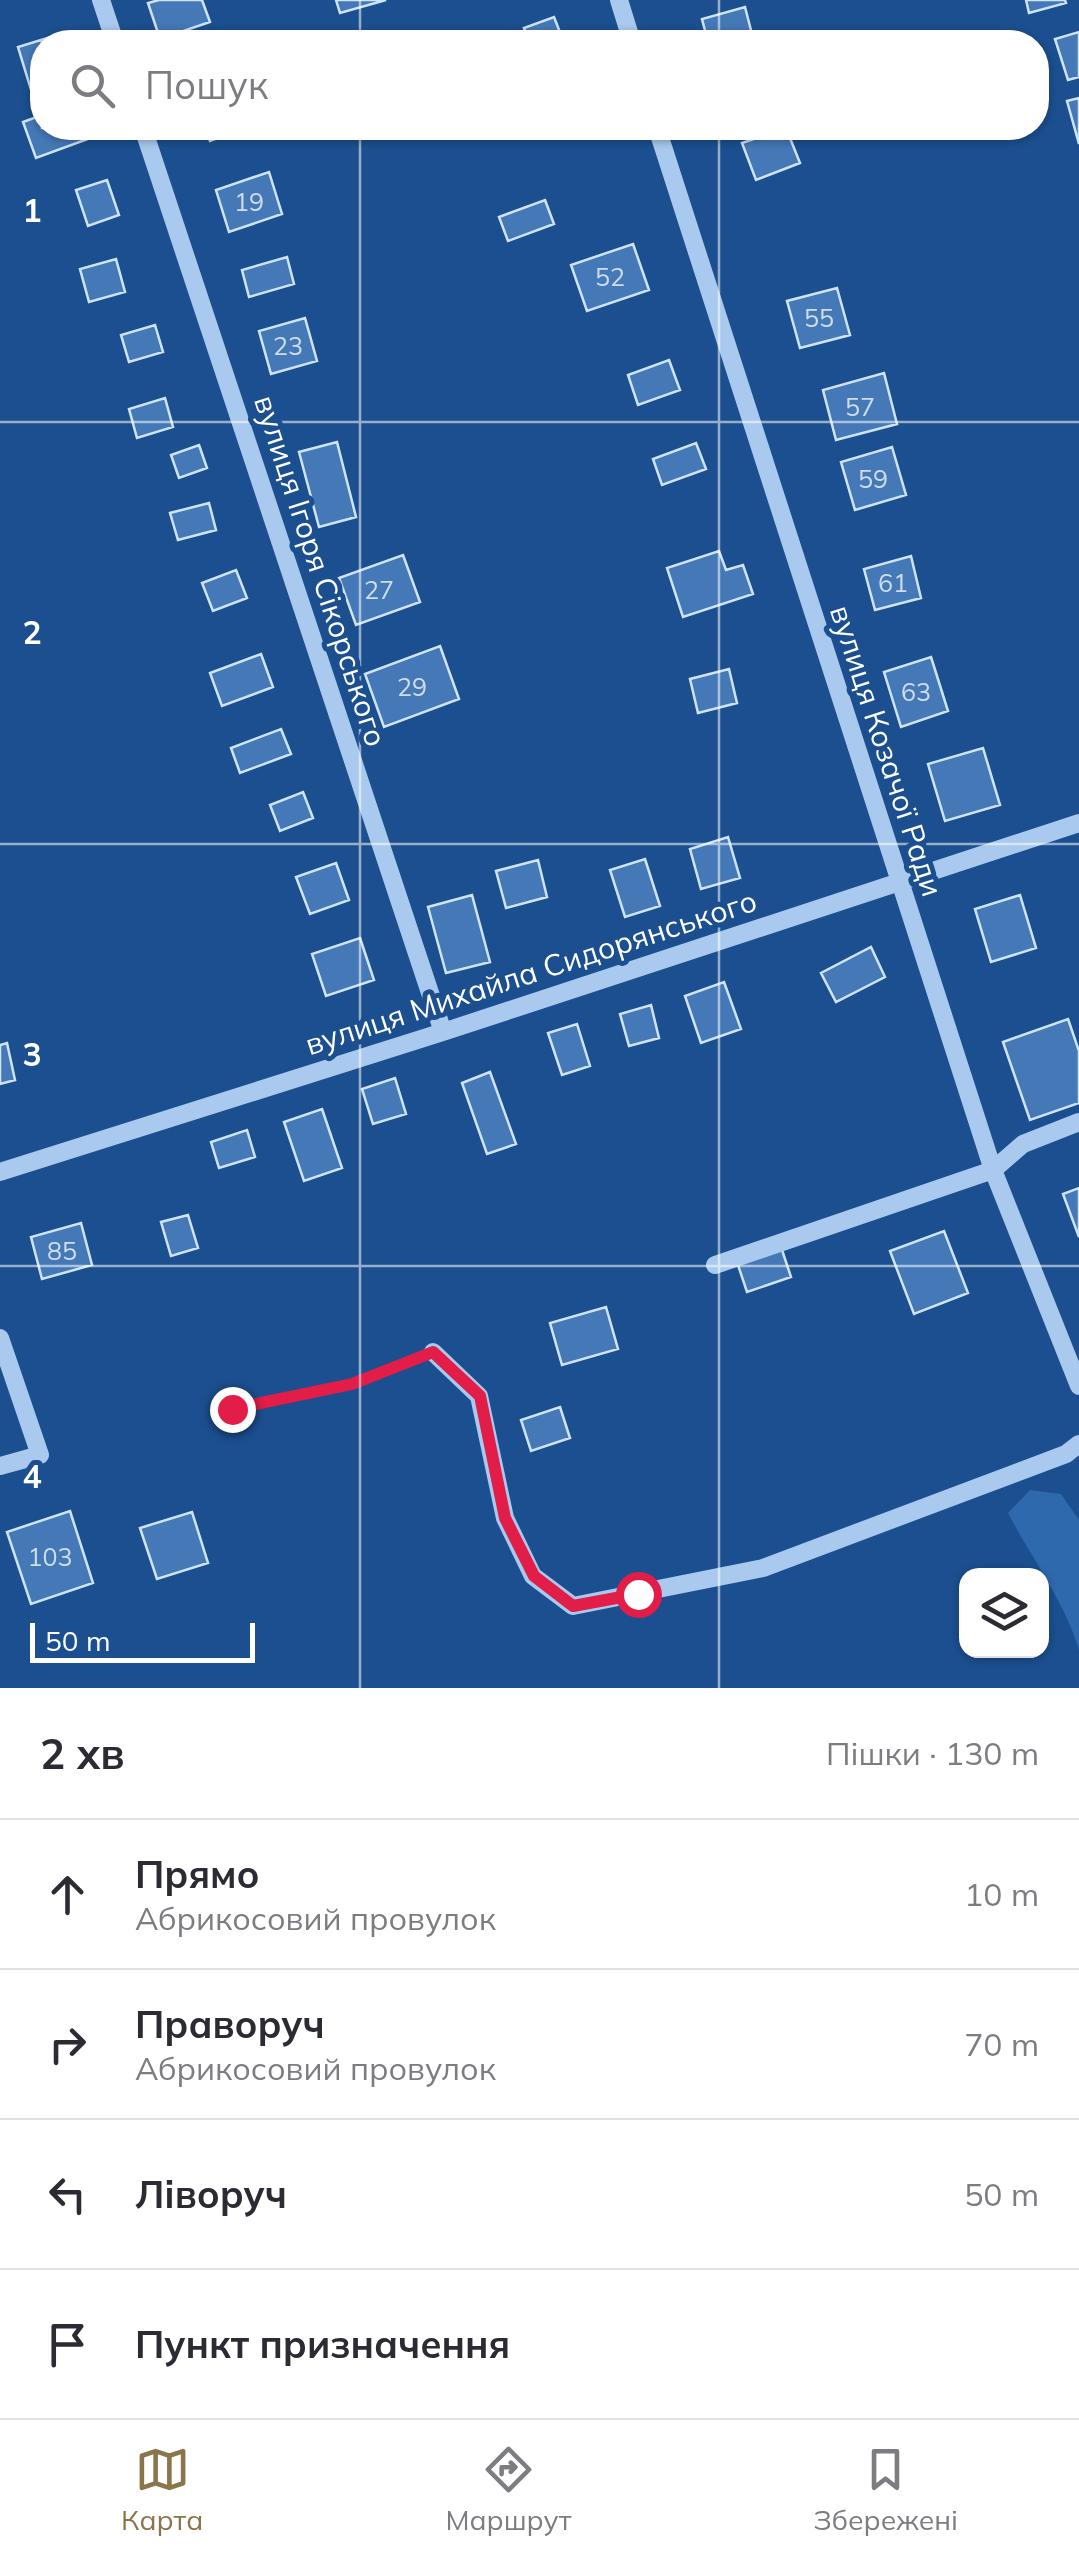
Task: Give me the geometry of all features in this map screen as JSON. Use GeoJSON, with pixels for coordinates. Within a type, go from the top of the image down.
{"type":"FeatureCollection","features":[{"type":"Feature","properties":{"kind":"street"},"geometry":{"type":"LineString","coordinates":[[101,0],[111,30]]}},
{"type":"Feature","properties":{"kind":"street"},"geometry":{"type":"LineString","coordinates":[[619,0],[628,30]]}},
{"type":"Feature","properties":{"kind":"street","name":"вулиця Ігоря Сікорського"},"geometry":{"type":"LineString","coordinates":[[147,140],[444,1032]]}},
{"type":"Feature","properties":{"kind":"street","name":"вулиця Козачої Ради"},"geometry":{"type":"LineString","coordinates":[[661,140],[993,1170],[1079,1386]]}},
{"type":"Feature","properties":{"kind":"street","name":"вулиця Михайла Сидорянського"},"geometry":{"type":"LineString","coordinates":[[0,1172],[444,1032],[1079,823]]}},
{"type":"Feature","properties":{"kind":"street"},"geometry":{"type":"LineString","coordinates":[[715,1265],[993,1170],[1023,1144],[1079,1122]]}},
{"type":"Feature","properties":{"kind":"street"},"geometry":{"type":"LineString","coordinates":[[0,1338],[40,1454],[0,1466]]}},
{"type":"Feature","properties":{"kind":"street"},"geometry":{"type":"LineString","coordinates":[[433,1352],[480,1396],[505,1518],[534,1576],[573,1606],[763,1568],[1066,1454],[1079,1444]]}},
{"type":"Feature","properties":{"kind":"path"},"geometry":{"type":"LineString","coordinates":[[232,1409],[352,1384],[433,1352]]}},
{"type":"Feature","properties":{"kind":"shaded area"},"geometry":{"type":"Polygon","coordinates":[[[1030,1490],[1061,1494],[1079,1520],[1079,1650],[1049,1584],[1049,1568],[1040,1568],[1008,1513],[1030,1490]]]}},
{"type":"Feature","properties":{"kind":"building"},"geometry":{"type":"Polygon","coordinates":[[[202,0],[210,22],[186,30],[157,30],[148,3],[202,0]]]}},
{"type":"Feature","properties":{"kind":"building"},"geometry":{"type":"Polygon","coordinates":[[[336,0],[386,0],[340,13],[336,0]]]}},
{"type":"Feature","properties":{"kind":"building"},"geometry":{"type":"Polygon","coordinates":[[[1026,0],[1065,0],[1066,3],[1029,13],[1026,0]]]}},
{"type":"Feature","properties":{"kind":"building"},"geometry":{"type":"Polygon","coordinates":[[[745,7],[751,30],[705,30],[702,19],[745,7]]]}},
{"type":"Feature","properties":{"kind":"building"},"geometry":{"type":"Polygon","coordinates":[[[554,17],[559,30],[525,30],[554,17]]]}},
{"type":"Feature","properties":{"kind":"building"},"geometry":{"type":"Polygon","coordinates":[[[1079,32],[1079,77],[1068,80],[1055,39],[1079,32]]]}},
{"type":"Feature","properties":{"kind":"building"},"geometry":{"type":"Polygon","coordinates":[[[30,43],[30,86],[18,47],[30,43]]]}},
{"type":"Feature","properties":{"kind":"building"},"geometry":{"type":"Polygon","coordinates":[[[1079,98],[1079,144],[1067,101],[1079,98]]]}},
{"type":"Feature","properties":{"kind":"building"},"geometry":{"type":"Polygon","coordinates":[[[30,119],[30,140],[85,140],[36,158],[23,122],[30,119]]]}},
{"type":"Feature","properties":{"kind":"building"},"geometry":{"type":"Polygon","coordinates":[[[791,140],[800,163],[756,180],[742,143],[791,140]]]}},
{"type":"Feature","properties":{"kind":"building"},"geometry":{"type":"Polygon","coordinates":[[[269,172],[282,214],[229,232],[216,190],[269,172]]]}},
{"type":"Feature","properties":{"kind":"building"},"geometry":{"type":"Polygon","coordinates":[[[107,180],[119,215],[88,226],[76,190],[107,180]]]}},
{"type":"Feature","properties":{"kind":"building"},"geometry":{"type":"Polygon","coordinates":[[[545,200],[554,224],[508,241],[499,217],[545,200]]]}},
{"type":"Feature","properties":{"kind":"building"},"geometry":{"type":"Polygon","coordinates":[[[633,244],[649,290],[587,311],[571,265],[633,244]]]}},
{"type":"Feature","properties":{"kind":"building"},"geometry":{"type":"Polygon","coordinates":[[[287,257],[294,284],[249,297],[242,270],[287,257]]]}},
{"type":"Feature","properties":{"kind":"building"},"geometry":{"type":"Polygon","coordinates":[[[116,259],[125,292],[89,302],[80,269],[116,259]]]}},
{"type":"Feature","properties":{"kind":"building"},"geometry":{"type":"Polygon","coordinates":[[[837,288],[850,335],[800,348],[787,301],[837,288]]]}},
{"type":"Feature","properties":{"kind":"building"},"geometry":{"type":"Polygon","coordinates":[[[305,318],[317,361],[271,374],[259,331],[305,318]]]}},
{"type":"Feature","properties":{"kind":"building"},"geometry":{"type":"Polygon","coordinates":[[[155,325],[163,352],[129,362],[121,335],[155,325]]]}},
{"type":"Feature","properties":{"kind":"building"},"geometry":{"type":"Polygon","coordinates":[[[669,360],[680,390],[638,405],[628,375],[669,360]]]}},
{"type":"Feature","properties":{"kind":"building"},"geometry":{"type":"Polygon","coordinates":[[[884,373],[897,424],[836,440],[823,390],[884,373]]]}},
{"type":"Feature","properties":{"kind":"building"},"geometry":{"type":"Polygon","coordinates":[[[165,398],[173,427],[137,438],[129,409],[165,398]]]}},
{"type":"Feature","properties":{"kind":"building"},"geometry":{"type":"Polygon","coordinates":[[[337,442],[356,517],[319,527],[299,452],[337,442]]]}},
{"type":"Feature","properties":{"kind":"building"},"geometry":{"type":"Polygon","coordinates":[[[696,443],[706,469],[662,485],[653,459],[696,443]]]}},
{"type":"Feature","properties":{"kind":"building"},"geometry":{"type":"Polygon","coordinates":[[[199,445],[207,468],[179,478],[171,455],[199,445]]]}},
{"type":"Feature","properties":{"kind":"building"},"geometry":{"type":"Polygon","coordinates":[[[892,447],[906,495],[855,510],[841,462],[892,447]]]}},
{"type":"Feature","properties":{"kind":"building"},"geometry":{"type":"Polygon","coordinates":[[[209,503],[216,530],[178,540],[170,513],[209,503]]]}},
{"type":"Feature","properties":{"kind":"building"},"geometry":{"type":"Polygon","coordinates":[[[719,551],[726,570],[743,565],[753,594],[683,617],[667,568],[719,551]]]}},
{"type":"Feature","properties":{"kind":"building"},"geometry":{"type":"Polygon","coordinates":[[[403,555],[420,602],[356,625],[339,578],[403,555]]]}},
{"type":"Feature","properties":{"kind":"building"},"geometry":{"type":"Polygon","coordinates":[[[911,556],[921,598],[875,610],[864,569],[911,556]]]}},
{"type":"Feature","properties":{"kind":"building"},"geometry":{"type":"Polygon","coordinates":[[[236,570],[247,598],[213,611],[202,583],[236,570]]]}},
{"type":"Feature","properties":{"kind":"building"},"geometry":{"type":"Polygon","coordinates":[[[440,646],[459,699],[384,727],[365,674],[440,646]]]}},
{"type":"Feature","properties":{"kind":"building"},"geometry":{"type":"Polygon","coordinates":[[[261,654],[273,687],[222,706],[210,673],[261,654]]]}},
{"type":"Feature","properties":{"kind":"building"},"geometry":{"type":"Polygon","coordinates":[[[931,657],[948,711],[901,727],[884,672],[931,657]]]}},
{"type":"Feature","properties":{"kind":"building"},"geometry":{"type":"Polygon","coordinates":[[[729,669],[737,703],[698,713],[690,679],[729,669]]]}},
{"type":"Feature","properties":{"kind":"building"},"geometry":{"type":"Polygon","coordinates":[[[281,729],[291,754],[240,773],[231,748],[281,729]]]}},
{"type":"Feature","properties":{"kind":"building"},"geometry":{"type":"Polygon","coordinates":[[[983,748],[1000,805],[945,821],[928,764],[983,748]]]}},
{"type":"Feature","properties":{"kind":"building"},"geometry":{"type":"Polygon","coordinates":[[[303,792],[313,818],[280,831],[270,805],[303,792]]]}},
{"type":"Feature","properties":{"kind":"building"},"geometry":{"type":"Polygon","coordinates":[[[728,837],[740,878],[701,889],[690,849],[728,837]]]}},
{"type":"Feature","properties":{"kind":"building"},"geometry":{"type":"Polygon","coordinates":[[[645,859],[660,906],[625,917],[610,870],[645,859]]]}},
{"type":"Feature","properties":{"kind":"building"},"geometry":{"type":"Polygon","coordinates":[[[538,860],[547,897],[506,908],[496,871],[538,860]]]}},
{"type":"Feature","properties":{"kind":"building"},"geometry":{"type":"Polygon","coordinates":[[[336,863],[349,900],[310,914],[296,877],[336,863]]]}},
{"type":"Feature","properties":{"kind":"building"},"geometry":{"type":"Polygon","coordinates":[[[472,895],[490,962],[446,973],[428,907],[472,895]]]}},
{"type":"Feature","properties":{"kind":"building"},"geometry":{"type":"Polygon","coordinates":[[[1020,895],[1036,948],[991,962],[975,909],[1020,895]]]}},
{"type":"Feature","properties":{"kind":"building"},"geometry":{"type":"Polygon","coordinates":[[[360,938],[374,980],[326,996],[312,954],[360,938]]]}},
{"type":"Feature","properties":{"kind":"building"},"geometry":{"type":"Polygon","coordinates":[[[871,947],[885,977],[836,1002],[821,973],[871,947]]]}},
{"type":"Feature","properties":{"kind":"building"},"geometry":{"type":"Polygon","coordinates":[[[724,982],[741,1029],[701,1043],[685,996],[724,982]]]}},
{"type":"Feature","properties":{"kind":"building"},"geometry":{"type":"Polygon","coordinates":[[[651,1005],[659,1038],[629,1046],[620,1014],[651,1005]]]}},
{"type":"Feature","properties":{"kind":"building"},"geometry":{"type":"Polygon","coordinates":[[[1068,1019],[1079,1051],[1079,1103],[1030,1120],[1003,1042],[1068,1019]]]}},
{"type":"Feature","properties":{"kind":"building"},"geometry":{"type":"Polygon","coordinates":[[[577,1024],[590,1066],[562,1075],[548,1033],[577,1024]]]}},
{"type":"Feature","properties":{"kind":"building"},"geometry":{"type":"Polygon","coordinates":[[[7,1043],[15,1080],[0,1084],[0,1045],[7,1043]]]}},
{"type":"Feature","properties":{"kind":"building"},"geometry":{"type":"Polygon","coordinates":[[[490,1072],[516,1144],[487,1154],[462,1083],[490,1072]]]}},
{"type":"Feature","properties":{"kind":"building"},"geometry":{"type":"Polygon","coordinates":[[[395,1078],[406,1114],[373,1124],[362,1089],[395,1078]]]}},
{"type":"Feature","properties":{"kind":"building"},"geometry":{"type":"Polygon","coordinates":[[[322,1109],[342,1168],[304,1181],[284,1122],[322,1109]]]}},
{"type":"Feature","properties":{"kind":"building"},"geometry":{"type":"Polygon","coordinates":[[[247,1130],[255,1157],[219,1168],[211,1142],[247,1130]]]}},
{"type":"Feature","properties":{"kind":"building"},"geometry":{"type":"Polygon","coordinates":[[[1079,1188],[1079,1237],[1063,1194],[1079,1188]]]}},
{"type":"Feature","properties":{"kind":"building"},"geometry":{"type":"Polygon","coordinates":[[[188,1215],[198,1248],[171,1256],[161,1222],[188,1215]]]}},
{"type":"Feature","properties":{"kind":"building"},"geometry":{"type":"Polygon","coordinates":[[[81,1223],[92,1265],[42,1279],[31,1237],[81,1223]]]}},
{"type":"Feature","properties":{"kind":"building"},"geometry":{"type":"Polygon","coordinates":[[[944,1231],[968,1293],[914,1314],[890,1251],[944,1231]]]}},
{"type":"Feature","properties":{"kind":"building"},"geometry":{"type":"Polygon","coordinates":[[[780,1244],[791,1277],[747,1292],[736,1259],[780,1244]]]}},
{"type":"Feature","properties":{"kind":"building"},"geometry":{"type":"Polygon","coordinates":[[[606,1307],[618,1349],[562,1365],[550,1323],[606,1307]]]}},
{"type":"Feature","properties":{"kind":"building"},"geometry":{"type":"Polygon","coordinates":[[[560,1407],[570,1438],[531,1451],[521,1420],[560,1407]]]}},
{"type":"Feature","properties":{"kind":"building"},"geometry":{"type":"Polygon","coordinates":[[[70,1511],[93,1583],[31,1604],[7,1532],[70,1511]]]}},
{"type":"Feature","properties":{"kind":"building"},"geometry":{"type":"Polygon","coordinates":[[[192,1512],[208,1563],[157,1579],[140,1528],[192,1512]]]}},
{"type":"Feature","properties":{"kind":"route"},"geometry":{"type":"LineString","coordinates":[[232,1409],[352,1384],[433,1352],[480,1396],[505,1518],[534,1576],[573,1606],[638,1594]]}}]}
